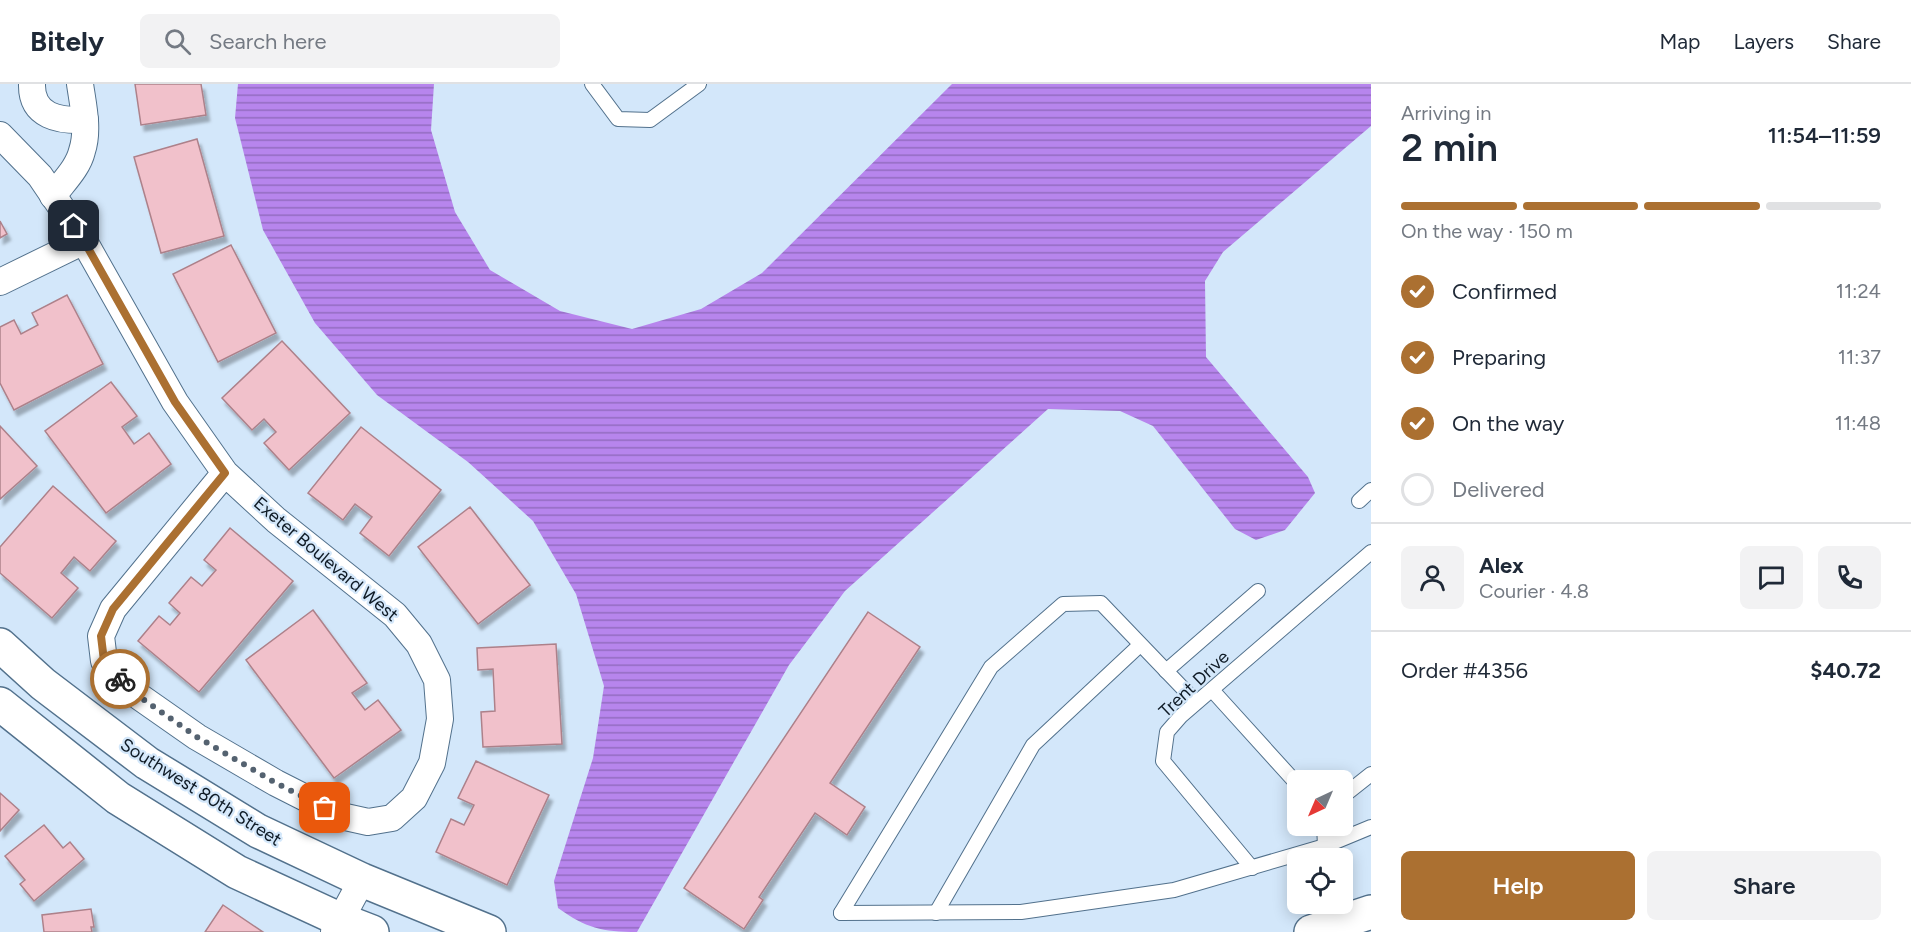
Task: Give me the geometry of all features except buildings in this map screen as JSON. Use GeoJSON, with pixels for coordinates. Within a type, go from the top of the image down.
{"type":"FeatureCollection","features":[{"type":"Feature","properties":{"kind":"street"},"geometry":{"type":"LineString","coordinates":[[32,84],[32,92],[39,107],[50,116],[63,120],[85,120]]}},
{"type":"Feature","properties":{"kind":"street"},"geometry":{"type":"LineString","coordinates":[[54,196],[83,151],[85,120],[80,84]]}},
{"type":"Feature","properties":{"kind":"street","name":"Exeter Boulevard West"},"geometry":{"type":"LineString","coordinates":[[0,135],[40,176],[84,241],[175,402],[225,473],[285,527],[395,615],[419,644],[437,680],[440,719],[432,763],[414,798],[392,818],[368,822],[341,816],[276,783],[197,737],[127,688],[104,661],[101,636],[113,609],[225,473]]}},
{"type":"Feature","properties":{"kind":"street"},"geometry":{"type":"LineString","coordinates":[[0,282],[84,241]]}},
{"type":"Feature","properties":{"kind":"street","name":"Southwest 80th Street"},"geometry":{"type":"LineString","coordinates":[[0,645],[43,684],[147,763],[258,831],[362,880],[489,932]]}},
{"type":"Feature","properties":{"kind":"street"},"geometry":{"type":"LineString","coordinates":[[0,704],[118,798],[237,872],[337,926],[372,932]]}},
{"type":"Feature","properties":{"kind":"street"},"geometry":{"type":"LineString","coordinates":[[337,926],[362,880]]}},
{"type":"Feature","properties":{"kind":"street"},"geometry":{"type":"LineString","coordinates":[[1311,932],[1371,912]]}},
{"type":"Feature","properties":{"kind":"lane"},"geometry":{"type":"LineString","coordinates":[[592,84],[618,119],[650,120],[699,84]]}},
{"type":"Feature","properties":{"kind":"lane"},"geometry":{"type":"LineString","coordinates":[[1359,501],[1371,490]]}},
{"type":"Feature","properties":{"kind":"lane","name":"Trent Drive"},"geometry":{"type":"LineString","coordinates":[[1252,868],[1163,761],[1167,732],[1196,702],[1371,552]]}},
{"type":"Feature","properties":{"kind":"lane"},"geometry":{"type":"LineString","coordinates":[[1166,671],[1258,591]]}},
{"type":"Feature","properties":{"kind":"lane"},"geometry":{"type":"LineString","coordinates":[[1196,702],[1101,603],[1063,604],[991,667],[841,913],[1021,912],[1174,890],[1325,846],[1371,827]]}},
{"type":"Feature","properties":{"kind":"lane"},"geometry":{"type":"LineString","coordinates":[[936,913],[1033,745],[1140,645]]}},
{"type":"Feature","properties":{"kind":"lane"},"geometry":{"type":"LineString","coordinates":[[1212,690],[1287,773]]}},
{"type":"Feature","properties":{"kind":"lane"},"geometry":{"type":"LineString","coordinates":[[1353,788],[1371,774]]}},
{"type":"Feature","properties":{"kind":"lane"},"geometry":{"type":"LineString","coordinates":[[1325,836],[1325,846]]}},
{"type":"Feature","properties":{"kind":"shaded area"},"geometry":{"type":"Polygon","coordinates":[[[238,84],[434,84],[431,130],[455,212],[490,270],[560,311],[632,329],[701,309],[762,273],[952,84],[1371,84],[1371,126],[1223,252],[1205,281],[1206,357],[1308,477],[1315,493],[1285,530],[1256,540],[1235,529],[1153,426],[1120,411],[1048,409],[845,591],[789,665],[637,932],[595,928],[558,908],[554,881],[593,758],[604,686],[576,594],[533,521],[468,462],[377,395],[315,323],[263,230],[235,118],[238,84]]]}},
{"type":"Feature","properties":{"kind":"way so far"},"geometry":{"type":"LineString","coordinates":[[120,679],[127,688],[197,737],[276,783],[325,808]]}},
{"type":"Feature","properties":{"kind":"route"},"geometry":{"type":"LineString","coordinates":[[74,226],[175,402],[225,473],[113,609],[101,636],[104,661],[120,679]]}}]}
